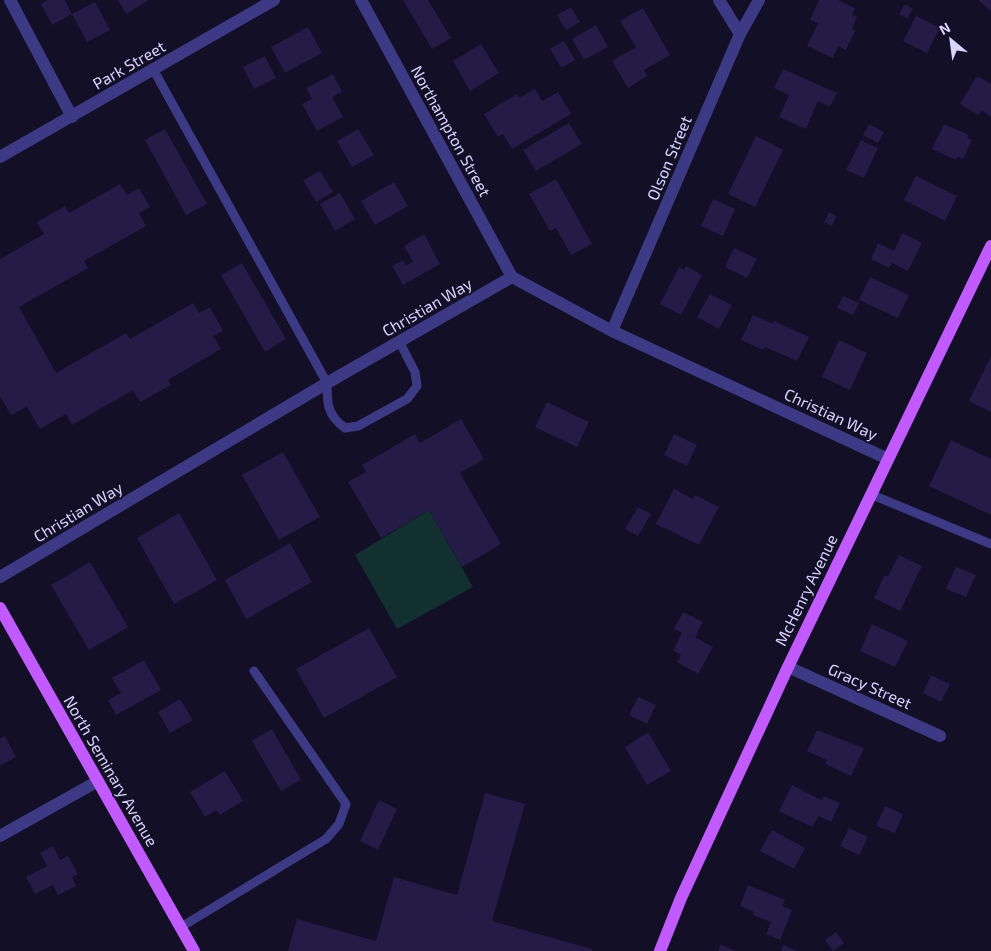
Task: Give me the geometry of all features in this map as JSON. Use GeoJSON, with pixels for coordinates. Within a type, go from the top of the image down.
{"type":"FeatureCollection","features":[{"type":"Feature","properties":{"kind":"main road","name":"McHenry Avenue"},"geometry":{"type":"LineString","coordinates":[[660,951],[681,898],[788,667],[991,246]]}},
{"type":"Feature","properties":{"kind":"main road","name":"North Seminary Avenue"},"geometry":{"type":"LineString","coordinates":[[0,608],[194,951]]}},
{"type":"Feature","properties":{"kind":"street"},"geometry":{"type":"LineString","coordinates":[[10,0],[72,117]]}},
{"type":"Feature","properties":{"kind":"street","name":"Park Street"},"geometry":{"type":"LineString","coordinates":[[0,157],[274,0]]}},
{"type":"Feature","properties":{"kind":"street","name":"Northampton Street"},"geometry":{"type":"LineString","coordinates":[[361,0],[512,277]]}},
{"type":"Feature","properties":{"kind":"street"},"geometry":{"type":"LineString","coordinates":[[718,0],[740,34]]}},
{"type":"Feature","properties":{"kind":"street","name":"Olson Street"},"geometry":{"type":"LineString","coordinates":[[612,330],[740,34],[759,0]]}},
{"type":"Feature","properties":{"kind":"street","name":"Christian Way"},"geometry":{"type":"LineString","coordinates":[[0,577],[327,383],[512,277],[612,330],[888,459]]}},
{"type":"Feature","properties":{"kind":"street","name":"Gracy Street"},"geometry":{"type":"LineString","coordinates":[[788,667],[940,736]]}},
{"type":"Feature","properties":{"kind":"street"},"geometry":{"type":"LineString","coordinates":[[0,836],[98,781]]}},
{"type":"Feature","properties":{"kind":"lane"},"geometry":{"type":"LineString","coordinates":[[153,69],[327,383],[328,408],[335,421],[345,428],[358,426],[407,399],[417,386],[415,372],[399,341]]}},
{"type":"Feature","properties":{"kind":"lane"},"geometry":{"type":"LineString","coordinates":[[870,494],[991,544]]}},
{"type":"Feature","properties":{"kind":"lane"},"geometry":{"type":"LineString","coordinates":[[181,927],[326,839],[339,824],[346,804],[254,671]]}},
{"type":"Feature","properties":{"kind":"green space"},"geometry":{"type":"Polygon","coordinates":[[[429,510],[473,587],[397,629],[355,555],[429,510]]]}},
{"type":"Feature","properties":{"kind":"building"},"geometry":{"type":"Polygon","coordinates":[[[48,0],[65,0],[72,14],[52,25],[41,4],[48,0]]]}},
{"type":"Feature","properties":{"kind":"building"},"geometry":{"type":"Polygon","coordinates":[[[118,0],[149,0],[126,14],[118,0]]]}},
{"type":"Feature","properties":{"kind":"building"},"geometry":{"type":"Polygon","coordinates":[[[403,0],[428,0],[451,38],[432,49],[403,0]]]}},
{"type":"Feature","properties":{"kind":"building"},"geometry":{"type":"Polygon","coordinates":[[[819,0],[838,0],[855,8],[852,15],[857,17],[852,29],[855,31],[846,50],[838,46],[833,58],[807,46],[818,23],[810,20],[819,0]]]}},
{"type":"Feature","properties":{"kind":"building"},"geometry":{"type":"Polygon","coordinates":[[[991,0],[991,11],[979,1],[991,0]]]}},
{"type":"Feature","properties":{"kind":"building"},"geometry":{"type":"Polygon","coordinates":[[[95,2],[110,30],[87,42],[72,14],[95,2]]]}},
{"type":"Feature","properties":{"kind":"building"},"geometry":{"type":"Polygon","coordinates":[[[905,4],[913,9],[907,19],[899,14],[905,4]]]}},
{"type":"Feature","properties":{"kind":"building"},"geometry":{"type":"Polygon","coordinates":[[[571,7],[580,22],[566,30],[557,15],[571,7]]]}},
{"type":"Feature","properties":{"kind":"building"},"geometry":{"type":"Polygon","coordinates":[[[643,8],[670,55],[644,70],[647,76],[628,88],[612,61],[636,47],[620,21],[643,8]]]}},
{"type":"Feature","properties":{"kind":"building"},"geometry":{"type":"Polygon","coordinates":[[[916,16],[940,28],[927,53],[903,41],[916,16]]]}},
{"type":"Feature","properties":{"kind":"building"},"geometry":{"type":"Polygon","coordinates":[[[596,25],[608,47],[584,60],[572,39],[596,25]]]}},
{"type":"Feature","properties":{"kind":"building"},"geometry":{"type":"Polygon","coordinates":[[[308,27],[322,53],[285,73],[271,47],[308,27]]]}},
{"type":"Feature","properties":{"kind":"building"},"geometry":{"type":"Polygon","coordinates":[[[564,41],[575,60],[561,68],[550,49],[564,41]]]}},
{"type":"Feature","properties":{"kind":"building"},"geometry":{"type":"Polygon","coordinates":[[[481,44],[499,73],[470,91],[453,61],[481,44]]]}},
{"type":"Feature","properties":{"kind":"building"},"geometry":{"type":"Polygon","coordinates":[[[265,56],[276,78],[254,89],[243,67],[265,56]]]}},
{"type":"Feature","properties":{"kind":"building"},"geometry":{"type":"Polygon","coordinates":[[[783,69],[837,93],[830,107],[818,101],[806,129],[779,117],[789,95],[774,88],[783,69]]]}},
{"type":"Feature","properties":{"kind":"building"},"geometry":{"type":"Polygon","coordinates":[[[333,74],[342,92],[332,97],[343,117],[317,131],[302,104],[312,99],[306,88],[333,74]]]}},
{"type":"Feature","properties":{"kind":"building"},"geometry":{"type":"Polygon","coordinates":[[[977,76],[991,84],[991,117],[982,111],[978,115],[960,104],[977,76]]]}},
{"type":"Feature","properties":{"kind":"building"},"geometry":{"type":"Polygon","coordinates":[[[535,89],[542,101],[558,92],[571,114],[512,149],[503,134],[498,137],[484,114],[517,94],[519,98],[535,89]]]}},
{"type":"Feature","properties":{"kind":"building"},"geometry":{"type":"Polygon","coordinates":[[[569,123],[582,144],[536,171],[523,150],[569,123]]]}},
{"type":"Feature","properties":{"kind":"building"},"geometry":{"type":"Polygon","coordinates":[[[869,124],[884,132],[878,143],[863,135],[869,124]]]}},
{"type":"Feature","properties":{"kind":"building"},"geometry":{"type":"Polygon","coordinates":[[[944,124],[969,135],[967,138],[972,140],[963,159],[957,157],[956,160],[932,149],[944,124]]]}},
{"type":"Feature","properties":{"kind":"building"},"geometry":{"type":"Polygon","coordinates":[[[165,129],[207,204],[186,215],[145,140],[165,129]]]}},
{"type":"Feature","properties":{"kind":"building"},"geometry":{"type":"Polygon","coordinates":[[[358,129],[374,155],[352,167],[337,141],[358,129]]]}},
{"type":"Feature","properties":{"kind":"building"},"geometry":{"type":"Polygon","coordinates":[[[756,136],[783,150],[755,207],[728,194],[756,136]]]}},
{"type":"Feature","properties":{"kind":"building"},"geometry":{"type":"Polygon","coordinates":[[[861,140],[878,148],[864,178],[846,170],[861,140]]]}},
{"type":"Feature","properties":{"kind":"building"},"geometry":{"type":"Polygon","coordinates":[[[320,171],[333,192],[316,202],[303,180],[320,171]]]}},
{"type":"Feature","properties":{"kind":"building"},"geometry":{"type":"Polygon","coordinates":[[[916,176],[957,196],[945,221],[904,200],[916,176]]]}},
{"type":"Feature","properties":{"kind":"building"},"geometry":{"type":"Polygon","coordinates":[[[556,179],[592,244],[571,255],[556,228],[550,231],[529,194],[556,179]]]}},
{"type":"Feature","properties":{"kind":"building"},"geometry":{"type":"Polygon","coordinates":[[[394,182],[408,206],[375,225],[361,201],[394,182]]]}},
{"type":"Feature","properties":{"kind":"building"},"geometry":{"type":"Polygon","coordinates":[[[120,184],[127,195],[139,188],[150,207],[139,213],[146,226],[84,261],[88,268],[19,307],[56,373],[126,333],[130,339],[193,303],[199,313],[210,307],[223,331],[213,336],[221,349],[168,380],[171,385],[140,402],[133,390],[72,425],[66,414],[40,429],[27,407],[11,415],[0,396],[0,259],[44,234],[37,222],[65,206],[69,213],[120,184]]]}},
{"type":"Feature","properties":{"kind":"building"},"geometry":{"type":"Polygon","coordinates":[[[340,193],[355,219],[335,231],[320,204],[340,193]]]}},
{"type":"Feature","properties":{"kind":"building"},"geometry":{"type":"Polygon","coordinates":[[[713,199],[735,209],[723,236],[701,226],[713,199]]]}},
{"type":"Feature","properties":{"kind":"building"},"geometry":{"type":"Polygon","coordinates":[[[829,212],[836,216],[832,226],[824,222],[829,212]]]}},
{"type":"Feature","properties":{"kind":"building"},"geometry":{"type":"Polygon","coordinates":[[[902,233],[922,243],[908,271],[892,263],[889,268],[871,259],[878,243],[894,251],[902,233]]]}},
{"type":"Feature","properties":{"kind":"building"},"geometry":{"type":"Polygon","coordinates":[[[424,234],[440,264],[403,285],[392,266],[403,260],[406,265],[413,262],[404,246],[424,234]]]}},
{"type":"Feature","properties":{"kind":"building"},"geometry":{"type":"Polygon","coordinates":[[[734,248],[757,259],[747,278],[725,267],[734,248]]]}},
{"type":"Feature","properties":{"kind":"building"},"geometry":{"type":"Polygon","coordinates":[[[242,263],[286,339],[265,352],[221,275],[242,263]]]}},
{"type":"Feature","properties":{"kind":"building"},"geometry":{"type":"Polygon","coordinates":[[[686,266],[702,275],[681,315],[660,304],[679,267],[684,270],[686,266]]]}},
{"type":"Feature","properties":{"kind":"building"},"geometry":{"type":"Polygon","coordinates":[[[870,277],[909,295],[898,318],[859,300],[870,277]]]}},
{"type":"Feature","properties":{"kind":"building"},"geometry":{"type":"Polygon","coordinates":[[[710,294],[732,305],[719,329],[697,317],[710,294]]]}},
{"type":"Feature","properties":{"kind":"building"},"geometry":{"type":"Polygon","coordinates":[[[843,296],[859,303],[853,315],[837,308],[843,296]]]}},
{"type":"Feature","properties":{"kind":"building"},"geometry":{"type":"Polygon","coordinates":[[[753,315],[773,324],[774,321],[809,337],[797,361],[765,347],[763,350],[741,340],[753,315]]]}},
{"type":"Feature","properties":{"kind":"building"},"geometry":{"type":"Polygon","coordinates":[[[839,340],[867,353],[850,390],[822,377],[839,340]]]}},
{"type":"Feature","properties":{"kind":"building"},"geometry":{"type":"Polygon","coordinates":[[[991,356],[991,412],[969,401],[991,356]]]}},
{"type":"Feature","properties":{"kind":"building"},"geometry":{"type":"Polygon","coordinates":[[[547,402],[589,422],[577,447],[535,427],[547,402]]]}},
{"type":"Feature","properties":{"kind":"building"},"geometry":{"type":"Polygon","coordinates":[[[461,419],[484,459],[460,473],[501,544],[462,567],[429,510],[381,538],[348,482],[366,472],[362,465],[415,434],[420,443],[461,419]]]}},
{"type":"Feature","properties":{"kind":"building"},"geometry":{"type":"Polygon","coordinates":[[[674,434],[697,445],[687,466],[664,455],[674,434]]]}},
{"type":"Feature","properties":{"kind":"building"},"geometry":{"type":"Polygon","coordinates":[[[951,440],[991,459],[991,515],[929,486],[951,440]]]}},
{"type":"Feature","properties":{"kind":"building"},"geometry":{"type":"Polygon","coordinates":[[[283,452],[320,517],[279,540],[242,475],[283,452]]]}},
{"type":"Feature","properties":{"kind":"building"},"geometry":{"type":"Polygon","coordinates":[[[674,489],[693,499],[695,495],[719,507],[699,545],[656,524],[674,489]]]}},
{"type":"Feature","properties":{"kind":"building"},"geometry":{"type":"Polygon","coordinates":[[[638,507],[651,514],[638,536],[625,529],[638,507]]]}},
{"type":"Feature","properties":{"kind":"building"},"geometry":{"type":"Polygon","coordinates":[[[179,513],[217,580],[174,604],[137,538],[179,513]]]}},
{"type":"Feature","properties":{"kind":"building"},"geometry":{"type":"Polygon","coordinates":[[[290,543],[312,582],[246,619],[225,580],[290,543]]]}},
{"type":"Feature","properties":{"kind":"building"},"geometry":{"type":"Polygon","coordinates":[[[899,555],[922,566],[900,611],[874,598],[884,576],[888,576],[899,555]]]}},
{"type":"Feature","properties":{"kind":"building"},"geometry":{"type":"Polygon","coordinates":[[[90,562],[128,627],[89,650],[51,585],[90,562]]]}},
{"type":"Feature","properties":{"kind":"building"},"geometry":{"type":"Polygon","coordinates":[[[956,567],[976,575],[966,597],[946,589],[956,567]]]}},
{"type":"Feature","properties":{"kind":"building"},"geometry":{"type":"Polygon","coordinates":[[[683,612],[703,622],[695,637],[713,647],[698,674],[677,662],[681,655],[673,650],[682,633],[674,629],[683,612]]]}},
{"type":"Feature","properties":{"kind":"building"},"geometry":{"type":"Polygon","coordinates":[[[872,624],[908,641],[895,667],[860,651],[872,624]]]}},
{"type":"Feature","properties":{"kind":"building"},"geometry":{"type":"Polygon","coordinates":[[[369,628],[397,677],[324,718],[296,669],[369,628]]]}},
{"type":"Feature","properties":{"kind":"building"},"geometry":{"type":"Polygon","coordinates":[[[144,660],[161,690],[116,715],[108,700],[121,693],[112,678],[144,660]]]}},
{"type":"Feature","properties":{"kind":"building"},"geometry":{"type":"Polygon","coordinates":[[[931,675],[950,684],[941,702],[923,693],[931,675]]]}},
{"type":"Feature","properties":{"kind":"building"},"geometry":{"type":"Polygon","coordinates":[[[638,697],[656,705],[647,724],[629,715],[638,697]]]}},
{"type":"Feature","properties":{"kind":"building"},"geometry":{"type":"Polygon","coordinates":[[[180,699],[193,720],[170,733],[158,712],[180,699]]]}},
{"type":"Feature","properties":{"kind":"building"},"geometry":{"type":"Polygon","coordinates":[[[272,729],[301,780],[281,791],[252,741],[272,729]]]}},
{"type":"Feature","properties":{"kind":"building"},"geometry":{"type":"Polygon","coordinates":[[[817,730],[864,748],[851,776],[825,764],[827,760],[807,751],[817,730]]]}},
{"type":"Feature","properties":{"kind":"building"},"geometry":{"type":"Polygon","coordinates":[[[648,732],[671,771],[647,785],[625,747],[648,732]]]}},
{"type":"Feature","properties":{"kind":"building"},"geometry":{"type":"Polygon","coordinates":[[[5,736],[16,757],[0,766],[0,739],[5,736]]]}},
{"type":"Feature","properties":{"kind":"building"},"geometry":{"type":"Polygon","coordinates":[[[225,771],[243,801],[220,815],[216,810],[205,817],[190,792],[225,771]]]}},
{"type":"Feature","properties":{"kind":"building"},"geometry":{"type":"Polygon","coordinates":[[[792,785],[821,800],[824,796],[840,803],[831,822],[819,816],[812,827],[779,811],[792,785]]]}},
{"type":"Feature","properties":{"kind":"building"},"geometry":{"type":"Polygon","coordinates":[[[485,793],[525,804],[492,921],[592,949],[592,951],[288,951],[297,919],[376,941],[394,877],[457,895],[485,793]]]}},
{"type":"Feature","properties":{"kind":"building"},"geometry":{"type":"Polygon","coordinates":[[[379,800],[397,809],[378,850],[360,841],[379,800]]]}},
{"type":"Feature","properties":{"kind":"building"},"geometry":{"type":"Polygon","coordinates":[[[885,806],[903,814],[895,833],[876,826],[885,806]]]}},
{"type":"Feature","properties":{"kind":"building"},"geometry":{"type":"Polygon","coordinates":[[[849,828],[868,837],[859,855],[840,846],[849,828]]]}},
{"type":"Feature","properties":{"kind":"building"},"geometry":{"type":"Polygon","coordinates":[[[772,830],[805,848],[794,869],[760,851],[772,830]]]}},
{"type":"Feature","properties":{"kind":"building"},"geometry":{"type":"Polygon","coordinates":[[[53,846],[60,860],[68,856],[78,874],[72,877],[76,886],[58,895],[53,885],[35,894],[26,877],[47,866],[40,853],[53,846]]]}},
{"type":"Feature","properties":{"kind":"building"},"geometry":{"type":"Polygon","coordinates":[[[748,885],[785,900],[782,906],[792,910],[780,940],[766,934],[771,922],[753,915],[754,912],[740,906],[748,885]]]}},
{"type":"Feature","properties":{"kind":"building"},"geometry":{"type":"Polygon","coordinates":[[[836,932],[844,943],[833,951],[825,940],[836,932]]]}},
{"type":"Feature","properties":{"kind":"building"},"geometry":{"type":"Polygon","coordinates":[[[721,944],[735,951],[718,951],[721,944]]]}},
{"type":"Feature","properties":{"kind":"building"},"geometry":{"type":"Polygon","coordinates":[[[783,945],[797,951],[781,951],[783,945]]]}}]}
